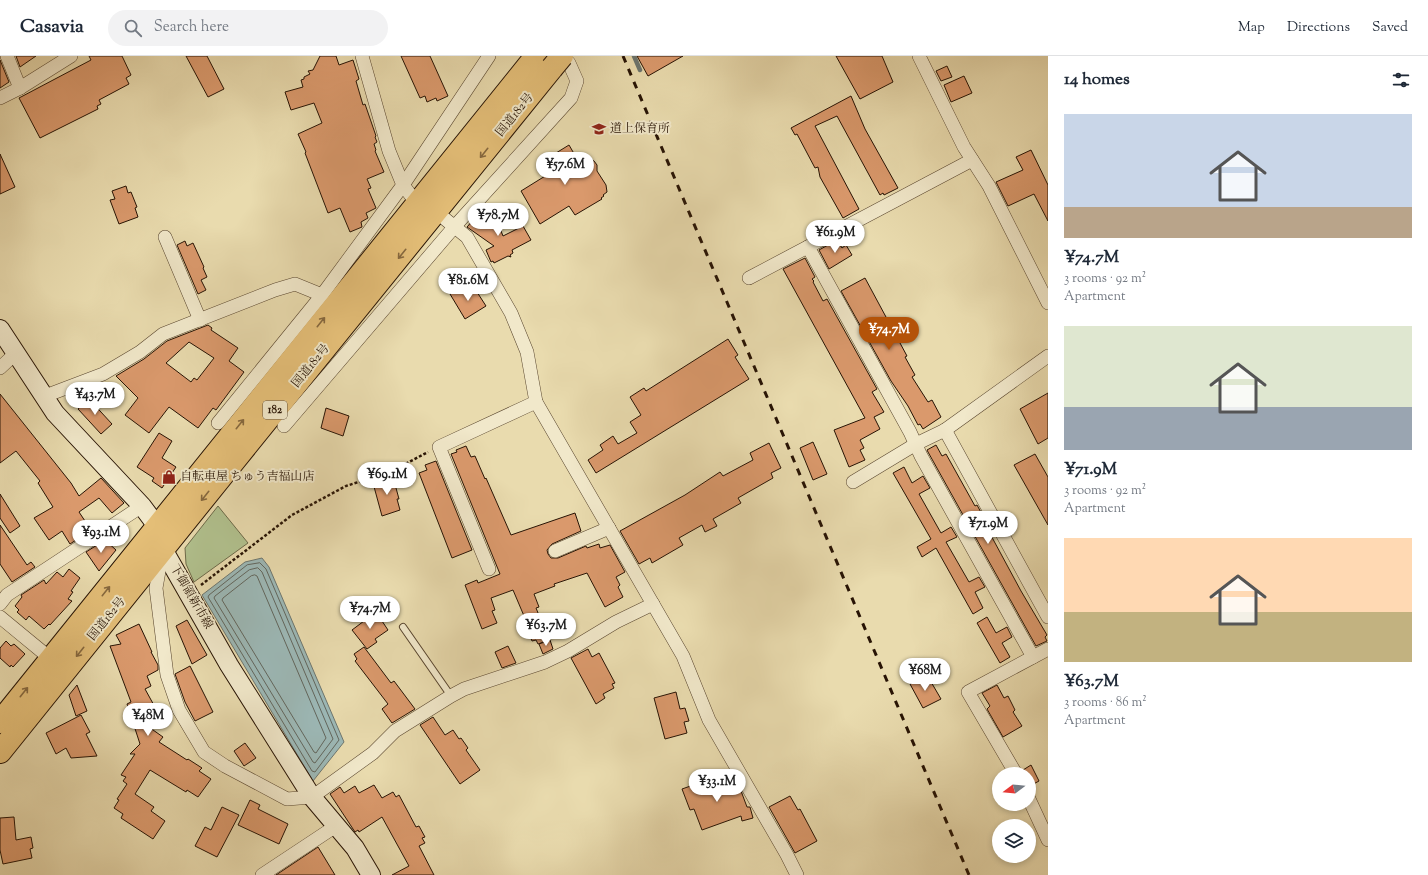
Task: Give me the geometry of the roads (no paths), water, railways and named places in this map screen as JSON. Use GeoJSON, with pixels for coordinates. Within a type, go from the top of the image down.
{"type":"FeatureCollection","features":[{"type":"Feature","properties":{"kind":"highway","name":"国道182号"},"geometry":{"type":"LineString","coordinates":[[0,722],[212,458],[552,59]]}},
{"type":"Feature","properties":{"kind":"highway","name":"国道182号"},"geometry":{"type":"LineString","coordinates":[[0,752],[234,461],[552,59]]}},
{"type":"Feature","properties":{"kind":"highway"},"geometry":{"type":"LineString","coordinates":[[212,458],[218,423]]}},
{"type":"Feature","properties":{"kind":"highway"},"geometry":{"type":"LineString","coordinates":[[234,461],[284,426]]}},
{"type":"Feature","properties":{"kind":"main road","name":"下御領新市線"},"geometry":{"type":"LineString","coordinates":[[0,328],[55,413],[142,506],[158,526],[163,549],[229,665],[312,797],[355,848],[371,875]]}},
{"type":"Feature","properties":{"kind":"street"},"geometry":{"type":"LineString","coordinates":[[7,56],[20,88]]}},
{"type":"Feature","properties":{"kind":"street"},"geometry":{"type":"LineString","coordinates":[[0,98],[20,88],[71,56]]}},
{"type":"Feature","properties":{"kind":"street"},"geometry":{"type":"LineString","coordinates":[[362,56],[389,151],[403,185],[412,197]]}},
{"type":"Feature","properties":{"kind":"street"},"geometry":{"type":"LineString","coordinates":[[218,423],[322,294],[403,185],[489,56]]}},
{"type":"Feature","properties":{"kind":"street"},"geometry":{"type":"LineString","coordinates":[[919,56],[964,147],[989,186],[1048,303]]}},
{"type":"Feature","properties":{"kind":"street"},"geometry":{"type":"LineString","coordinates":[[284,426],[450,223],[571,98],[577,81],[569,63],[552,59]]}},
{"type":"Feature","properties":{"kind":"street"},"geometry":{"type":"LineString","coordinates":[[749,278],[972,160]]}},
{"type":"Feature","properties":{"kind":"street"},"geometry":{"type":"LineString","coordinates":[[450,223],[467,237],[511,313],[527,352],[536,402],[683,656],[709,720],[787,854],[797,875]]}},
{"type":"Feature","properties":{"kind":"street"},"geometry":{"type":"LineString","coordinates":[[165,237],[200,320]]}},
{"type":"Feature","properties":{"kind":"street"},"geometry":{"type":"LineString","coordinates":[[808,247],[1032,658]]}},
{"type":"Feature","properties":{"kind":"street"},"geometry":{"type":"LineString","coordinates":[[45,396],[103,374],[140,352],[163,334],[275,290],[295,284],[322,294]]}},
{"type":"Feature","properties":{"kind":"street"},"geometry":{"type":"LineString","coordinates":[[0,368],[16,353]]}},
{"type":"Feature","properties":{"kind":"street"},"geometry":{"type":"LineString","coordinates":[[853,482],[916,444],[945,430],[1048,356]]}},
{"type":"Feature","properties":{"kind":"street"},"geometry":{"type":"LineString","coordinates":[[489,569],[439,447],[536,402]]}},
{"type":"Feature","properties":{"kind":"street"},"geometry":{"type":"LineString","coordinates":[[945,430],[1048,617]]}},
{"type":"Feature","properties":{"kind":"street"},"geometry":{"type":"LineString","coordinates":[[0,604],[7,595],[142,506]]}},
{"type":"Feature","properties":{"kind":"street"},"geometry":{"type":"LineString","coordinates":[[555,551],[609,528]]}},
{"type":"Feature","properties":{"kind":"street"},"geometry":{"type":"LineString","coordinates":[[163,549],[156,588],[167,675],[179,710],[204,752],[225,766],[287,799],[312,797],[373,753],[395,730],[464,689],[546,662],[568,651],[616,622],[653,604]]}},
{"type":"Feature","properties":{"kind":"street"},"geometry":{"type":"LineString","coordinates":[[0,617],[51,659]]}},
{"type":"Feature","properties":{"kind":"street"},"geometry":{"type":"LineString","coordinates":[[1012,767],[968,692],[1048,649]]}},
{"type":"Feature","properties":{"kind":"street"},"geometry":{"type":"LineString","coordinates":[[1035,811],[1048,840]]}},
{"type":"Feature","properties":{"kind":"street"},"geometry":{"type":"LineString","coordinates":[[262,875],[336,826]]}},
{"type":"Feature","properties":{"kind":"lane"},"geometry":{"type":"LineString","coordinates":[[402,627],[451,696]]}},
{"type":"Feature","properties":{"kind":"water"},"geometry":{"type":"Polygon","coordinates":[[[262,558],[269,567],[344,742],[313,781],[202,595],[245,562],[262,558]]]}},
{"type":"Feature","properties":{"kind":"waterway"},"geometry":{"type":"LineString","coordinates":[[634,56],[640,70]]}},
{"type":"Feature","properties":{"kind":"railway"},"geometry":{"type":"LineString","coordinates":[[623,56],[969,875]]}},
{"type":"Feature","properties":{"kind":"place","name":"道上保育所"},"geometry":{"type":"Point","coordinates":[599,129]}},
{"type":"Feature","properties":{"kind":"place","name":"自転車屋 ちゅう吉福山店"},"geometry":{"type":"Point","coordinates":[169,477]}}]}
